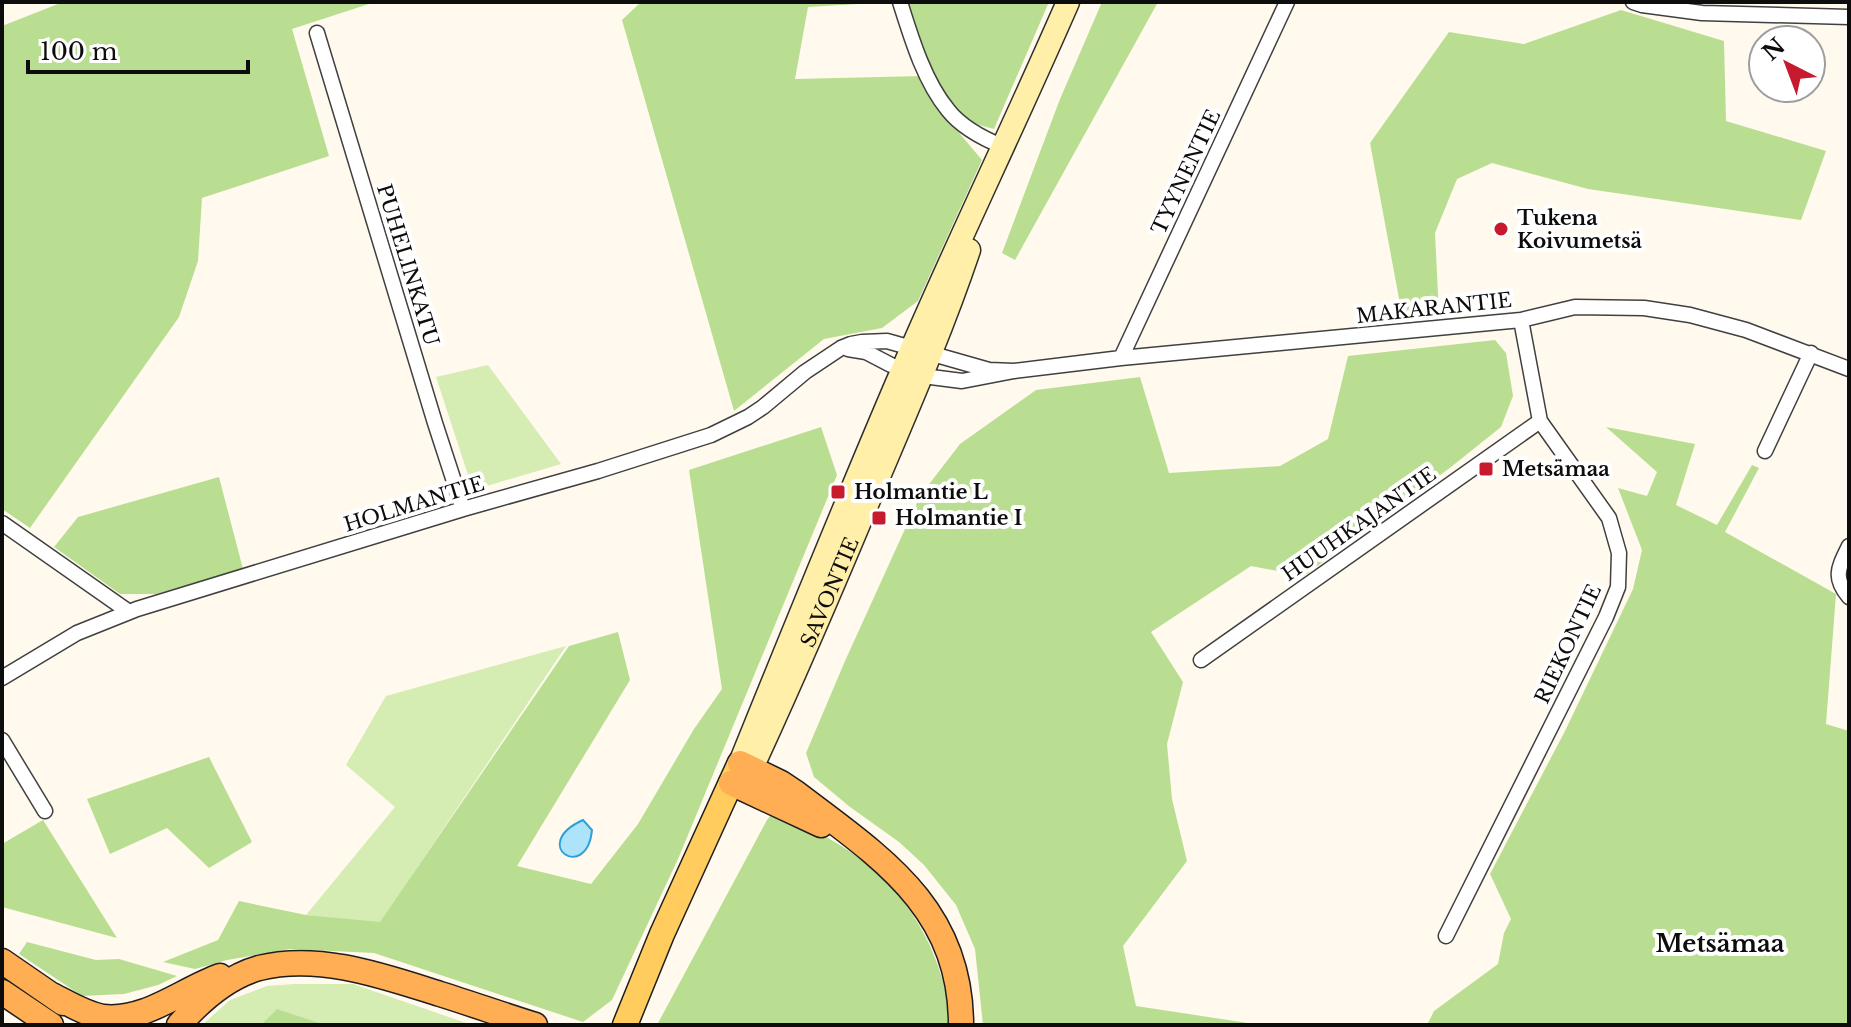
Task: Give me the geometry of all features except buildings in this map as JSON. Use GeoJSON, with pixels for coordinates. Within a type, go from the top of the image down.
{"type":"FeatureCollection","features":[{"type":"Feature","properties":{"kind":"highway"},"geometry":{"type":"LineString","coordinates":[[741,776],[863,844],[911,889],[942,936],[959,988],[961,1025]]}},
{"type":"Feature","properties":{"kind":"highway"},"geometry":{"type":"LineString","coordinates":[[2,961],[94,1025]]}},
{"type":"Feature","properties":{"kind":"highway"},"geometry":{"type":"LineString","coordinates":[[52,995],[93,1014],[116,1017],[152,1008],[216,977],[280,965],[310,964],[335,966],[403,982],[535,1025]]}},
{"type":"Feature","properties":{"kind":"highway"},"geometry":{"type":"LineString","coordinates":[[179,1025],[209,995],[237,977],[257,969]]}},
{"type":"Feature","properties":{"kind":"highway"},"geometry":{"type":"LineString","coordinates":[[2,992],[51,1025]]}},
{"type":"Feature","properties":{"kind":"main road","name":"SAVONTIE"},"geometry":{"type":"LineString","coordinates":[[625,1025],[662,934],[826,603],[922,350],[950,263],[1068,2]]}},
{"type":"Feature","properties":{"kind":"street"},"geometry":{"type":"LineString","coordinates":[[900,2],[913,43],[936,92],[949,111],[974,132],[1004,147]]}},
{"type":"Feature","properties":{"kind":"street","name":"TYYNENTIE"},"geometry":{"type":"LineString","coordinates":[[1121,358],[1287,2]]}},
{"type":"Feature","properties":{"kind":"street"},"geometry":{"type":"LineString","coordinates":[[1633,2],[1702,13],[1849,17]]}},
{"type":"Feature","properties":{"kind":"street","name":"PUHELINKATU"},"geometry":{"type":"LineString","coordinates":[[317,33],[463,509]]}},
{"type":"Feature","properties":{"kind":"street","name":"MAKARANTIE"},"geometry":{"type":"LineString","coordinates":[[912,373],[962,381],[1014,371],[1121,358],[1521,320],[1575,307],[1644,308],[1690,315],[1746,330],[1849,369]]}},
{"type":"Feature","properties":{"kind":"street","name":"RIEKONTIE"},"geometry":{"type":"LineString","coordinates":[[1446,936],[1606,617],[1618,587],[1619,553],[1609,518],[1540,421],[1521,320]]}},
{"type":"Feature","properties":{"kind":"street","name":"HOLMANTIE"},"geometry":{"type":"LineString","coordinates":[[2,678],[77,633],[129,612],[700,439],[730,427],[763,407],[805,372],[841,348],[862,342],[887,341],[922,350]]}},
{"type":"Feature","properties":{"kind":"street"},"geometry":{"type":"LineString","coordinates":[[829,356],[840,350],[856,349],[912,373]]}},
{"type":"Feature","properties":{"kind":"street","name":"MAKARANTIE"},"geometry":{"type":"LineString","coordinates":[[922,350],[989,370],[1014,371]]}},
{"type":"Feature","properties":{"kind":"street"},"geometry":{"type":"LineString","coordinates":[[1765,451],[1811,353]]}},
{"type":"Feature","properties":{"kind":"street","name":"HUUHKAJANTIE"},"geometry":{"type":"LineString","coordinates":[[1201,660],[1540,421]]}},
{"type":"Feature","properties":{"kind":"street"},"geometry":{"type":"LineString","coordinates":[[2,523],[129,612]]}},
{"type":"Feature","properties":{"kind":"street"},"geometry":{"type":"LineString","coordinates":[[1849,546],[1839,566],[1838,582],[1849,597]]}},
{"type":"Feature","properties":{"kind":"street"},"geometry":{"type":"LineString","coordinates":[[2,740],[45,811]]}},
{"type":"Feature","properties":{"kind":"green space"},"geometry":{"type":"Polygon","coordinates":[[[63,2],[375,2],[292,29],[329,156],[202,198],[198,261],[179,317],[30,528],[2,509],[2,26],[63,2]]]}},
{"type":"Feature","properties":{"kind":"green space"},"geometry":{"type":"Polygon","coordinates":[[[641,2],[892,2],[808,7],[795,79],[922,76],[934,103],[982,160],[918,301],[882,328],[824,339],[734,411],[622,20],[641,2]]]}},
{"type":"Feature","properties":{"kind":"green space"},"geometry":{"type":"Polygon","coordinates":[[[906,2],[1049,2],[994,129],[970,121],[947,98],[930,67],[906,2]]]}},
{"type":"Feature","properties":{"kind":"green space"},"geometry":{"type":"Polygon","coordinates":[[[1102,2],[1158,2],[1015,260],[1002,253],[1060,99],[1102,2]]]}},
{"type":"Feature","properties":{"kind":"green space"},"geometry":{"type":"Polygon","coordinates":[[[1621,10],[1724,41],[1726,121],[1826,151],[1801,220],[1588,189],[1492,163],[1457,179],[1435,233],[1439,314],[1403,320],[1370,143],[1449,32],[1524,44],[1621,10]]]}},
{"type":"Feature","properties":{"kind":"green space"},"geometry":{"type":"Polygon","coordinates":[[[1495,340],[1506,353],[1513,396],[1501,427],[1304,576],[1251,566],[1151,632],[1183,682],[1167,744],[1172,799],[1187,861],[1123,946],[1136,1006],[1261,1025],[983,1025],[975,949],[956,905],[924,865],[899,842],[814,777],[806,753],[920,496],[960,444],[1036,390],[1140,377],[1169,473],[1280,466],[1328,439],[1348,356],[1495,340]]]}},
{"type":"Feature","properties":{"kind":"green space"},"geometry":{"type":"Polygon","coordinates":[[[488,365],[561,464],[473,490],[436,377],[488,365]]]}},
{"type":"Feature","properties":{"kind":"green space"},"geometry":{"type":"Polygon","coordinates":[[[821,427],[837,475],[678,859],[612,1000],[583,1022],[374,953],[290,949],[195,969],[163,962],[218,940],[239,901],[306,915],[380,922],[569,646],[618,632],[630,680],[517,866],[591,884],[638,824],[694,729],[722,689],[689,470],[821,427]]]}},
{"type":"Feature","properties":{"kind":"green space"},"geometry":{"type":"Polygon","coordinates":[[[1606,427],[1695,444],[1676,505],[1717,525],[1752,465],[1759,468],[1725,532],[1836,594],[1826,724],[1849,731],[1849,1025],[1427,1025],[1434,1011],[1498,964],[1504,933],[1511,919],[1490,874],[1565,731],[1633,589],[1642,550],[1618,488],[1647,496],[1657,472],[1606,427]]]}},
{"type":"Feature","properties":{"kind":"green space"},"geometry":{"type":"Polygon","coordinates":[[[219,477],[243,569],[156,594],[120,594],[54,547],[78,517],[219,477]]]}},
{"type":"Feature","properties":{"kind":"green space"},"geometry":{"type":"Polygon","coordinates":[[[566,646],[380,923],[306,915],[395,807],[346,765],[386,696],[566,646]]]}},
{"type":"Feature","properties":{"kind":"green space"},"geometry":{"type":"Polygon","coordinates":[[[209,757],[252,842],[209,868],[167,828],[110,854],[87,799],[209,757]]]}},
{"type":"Feature","properties":{"kind":"green space"},"geometry":{"type":"Polygon","coordinates":[[[775,815],[848,850],[869,866],[904,902],[930,945],[939,969],[947,998],[948,1025],[657,1025],[767,820],[775,815]]]}},
{"type":"Feature","properties":{"kind":"green space"},"geometry":{"type":"Polygon","coordinates":[[[43,820],[117,938],[2,907],[2,844],[43,820]]]}},
{"type":"Feature","properties":{"kind":"green space"},"geometry":{"type":"Polygon","coordinates":[[[27,942],[96,960],[119,959],[177,976],[158,985],[124,994],[82,996],[19,954],[27,942]]]}},
{"type":"Feature","properties":{"kind":"green space"},"geometry":{"type":"Polygon","coordinates":[[[353,984],[472,1025],[202,1025],[230,1000],[267,986],[353,984]]]}},
{"type":"Feature","properties":{"kind":"green space"},"geometry":{"type":"Polygon","coordinates":[[[277,1009],[325,1025],[261,1025],[277,1009]]]}},
{"type":"Feature","properties":{"kind":"water"},"geometry":{"type":"Polygon","coordinates":[[[583,820],[592,830],[588,846],[581,854],[572,857],[560,848],[560,840],[567,830],[583,820]]]}},
{"type":"Feature","properties":{"kind":"place","name":"Tukena Koivumetsä"},"geometry":{"type":"Point","coordinates":[1501,229]}},
{"type":"Feature","properties":{"kind":"place","name":"Metsämaa"},"geometry":{"type":"Point","coordinates":[1486,469]}},
{"type":"Feature","properties":{"kind":"place","name":"Holmantie L"},"geometry":{"type":"Point","coordinates":[838,492]}},
{"type":"Feature","properties":{"kind":"place","name":"Holmantie I"},"geometry":{"type":"Point","coordinates":[879,518]}},
{"type":"Feature","properties":{"kind":"district","name":"Metsämaa"},"geometry":{"type":"Point","coordinates":[1720,944]}}]}
